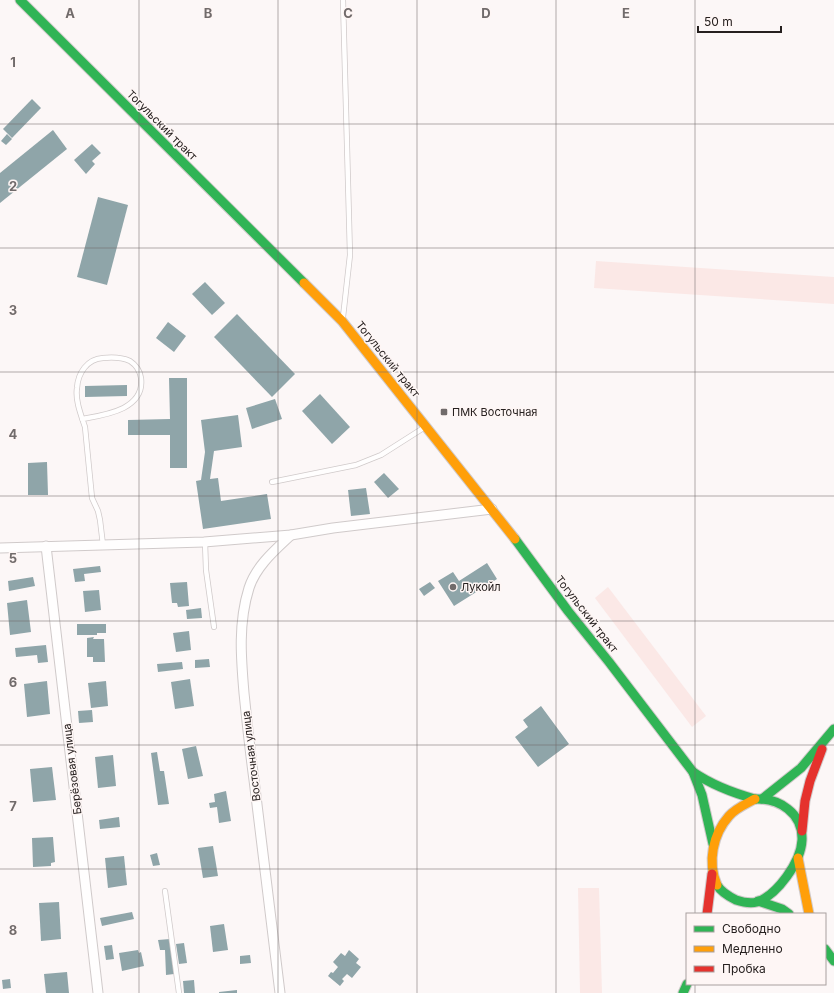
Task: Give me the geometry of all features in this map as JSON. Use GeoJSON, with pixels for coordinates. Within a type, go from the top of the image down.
{"type":"FeatureCollection","features":[{"type":"Feature","properties":{"kind":"main road","name":"Тогульский тракт"},"geometry":{"type":"LineString","coordinates":[[20,0],[342,321],[492,509],[534,563],[568,611],[614,668],[693,772]]}},
{"type":"Feature","properties":{"kind":"main road"},"geometry":{"type":"LineString","coordinates":[[707,913],[712,874],[710,861],[713,844],[719,831],[729,816],[739,808],[758,799],[801,768],[834,729]]}},
{"type":"Feature","properties":{"kind":"main road"},"geometry":{"type":"LineString","coordinates":[[809,913],[798,858],[802,837],[805,801],[810,781],[826,740]]}},
{"type":"Feature","properties":{"kind":"main road"},"geometry":{"type":"LineString","coordinates":[[693,772],[710,784],[731,793],[776,801],[788,807],[802,831]]}},
{"type":"Feature","properties":{"kind":"main road"},"geometry":{"type":"LineString","coordinates":[[693,772],[702,795],[713,844]]}},
{"type":"Feature","properties":{"kind":"main road"},"geometry":{"type":"LineString","coordinates":[[752,904],[779,886],[798,858]]}},
{"type":"Feature","properties":{"kind":"main road"},"geometry":{"type":"LineString","coordinates":[[712,874],[718,887],[724,895],[733,900],[782,909],[788,913]]}},
{"type":"Feature","properties":{"kind":"main road"},"geometry":{"type":"LineString","coordinates":[[826,950],[834,961]]}},
{"type":"Feature","properties":{"kind":"street"},"geometry":{"type":"LineString","coordinates":[[0,548],[205,542],[292,535],[333,528],[492,509]]}},
{"type":"Feature","properties":{"kind":"street","name":"Восточная улица"},"geometry":{"type":"LineString","coordinates":[[280,993],[248,729],[241,642],[242,618],[249,587],[256,573],[268,556],[292,535]]}},
{"type":"Feature","properties":{"kind":"street","name":"Берёзовая улица"},"geometry":{"type":"LineString","coordinates":[[46,546],[98,993]]}},
{"type":"Feature","properties":{"kind":"lane"},"geometry":{"type":"LineString","coordinates":[[342,321],[350,255],[343,0]]}},
{"type":"Feature","properties":{"kind":"lane"},"geometry":{"type":"LineString","coordinates":[[82,419],[108,415],[130,404],[136,398],[140,390],[141,381],[138,368],[130,362],[120,358],[98,358],[90,361],[84,368],[77,388],[77,397],[82,419],[84,427],[92,498],[100,520],[103,545]]}},
{"type":"Feature","properties":{"kind":"lane"},"geometry":{"type":"LineString","coordinates":[[272,482],[356,465],[381,454],[426,426]]}},
{"type":"Feature","properties":{"kind":"lane"},"geometry":{"type":"LineString","coordinates":[[205,542],[207,576],[214,627]]}},
{"type":"Feature","properties":{"kind":"lane"},"geometry":{"type":"LineString","coordinates":[[165,891],[179,993]]}},
{"type":"Feature","properties":{"kind":"shaded area"},"geometry":{"type":"Polygon","coordinates":[[[596,261],[834,277],[834,304],[594,288],[596,261]]]}},
{"type":"Feature","properties":{"kind":"shaded area"},"geometry":{"type":"Polygon","coordinates":[[[608,587],[706,716],[692,727],[595,598],[608,587]]]}},
{"type":"Feature","properties":{"kind":"shaded area"},"geometry":{"type":"Polygon","coordinates":[[[578,888],[599,888],[602,993],[580,993],[578,888]]]}},
{"type":"Feature","properties":{"kind":"building"},"geometry":{"type":"Polygon","coordinates":[[[32,99],[41,108],[12,138],[3,129],[32,99]]]}},
{"type":"Feature","properties":{"kind":"building"},"geometry":{"type":"Polygon","coordinates":[[[53,130],[67,149],[0,203],[0,173],[53,130]]]}},
{"type":"Feature","properties":{"kind":"building"},"geometry":{"type":"Polygon","coordinates":[[[7,134],[12,139],[6,145],[1,141],[7,134]]]}},
{"type":"Feature","properties":{"kind":"building"},"geometry":{"type":"Polygon","coordinates":[[[92,144],[101,153],[92,161],[95,164],[86,174],[74,160],[92,144]]]}},
{"type":"Feature","properties":{"kind":"building"},"geometry":{"type":"Polygon","coordinates":[[[98,197],[128,205],[107,285],[77,277],[98,197]]]}},
{"type":"Feature","properties":{"kind":"building"},"geometry":{"type":"Polygon","coordinates":[[[205,282],[225,303],[212,315],[192,294],[205,282]]]}},
{"type":"Feature","properties":{"kind":"building"},"geometry":{"type":"Polygon","coordinates":[[[237,314],[295,374],[272,397],[214,337],[237,314]]]}},
{"type":"Feature","properties":{"kind":"building"},"geometry":{"type":"Polygon","coordinates":[[[168,322],[186,336],[174,352],[156,338],[168,322]]]}},
{"type":"Feature","properties":{"kind":"building"},"geometry":{"type":"Polygon","coordinates":[[[169,378],[187,378],[187,468],[170,468],[170,435],[128,435],[128,420],[170,419],[169,378]]]}},
{"type":"Feature","properties":{"kind":"building"},"geometry":{"type":"Polygon","coordinates":[[[127,385],[127,396],[85,397],[85,386],[127,385]]]}},
{"type":"Feature","properties":{"kind":"building"},"geometry":{"type":"Polygon","coordinates":[[[320,394],[350,427],[332,444],[302,411],[320,394]]]}},
{"type":"Feature","properties":{"kind":"building"},"geometry":{"type":"Polygon","coordinates":[[[275,399],[282,419],[252,429],[246,408],[275,399]]]}},
{"type":"Feature","properties":{"kind":"building"},"geometry":{"type":"Polygon","coordinates":[[[238,415],[242,447],[214,451],[210,479],[218,478],[221,501],[267,494],[271,519],[203,529],[196,481],[201,480],[205,452],[201,420],[238,415]]]}},
{"type":"Feature","properties":{"kind":"building"},"geometry":{"type":"Polygon","coordinates":[[[47,462],[48,495],[28,495],[28,463],[47,462]]]}},
{"type":"Feature","properties":{"kind":"building"},"geometry":{"type":"Polygon","coordinates":[[[384,473],[399,489],[388,498],[374,482],[384,473]]]}},
{"type":"Feature","properties":{"kind":"building"},"geometry":{"type":"Polygon","coordinates":[[[366,488],[370,514],[351,516],[348,490],[366,488]]]}},
{"type":"Feature","properties":{"kind":"building"},"geometry":{"type":"Polygon","coordinates":[[[487,563],[497,579],[454,606],[438,581],[453,572],[459,581],[487,563]]]}},
{"type":"Feature","properties":{"kind":"building"},"geometry":{"type":"Polygon","coordinates":[[[100,566],[101,572],[84,574],[85,581],[75,582],[73,569],[100,566]]]}},
{"type":"Feature","properties":{"kind":"building"},"geometry":{"type":"Polygon","coordinates":[[[33,577],[35,586],[9,591],[8,581],[33,577]]]}},
{"type":"Feature","properties":{"kind":"building"},"geometry":{"type":"Polygon","coordinates":[[[187,582],[189,606],[178,607],[177,603],[172,603],[170,583],[187,582]]]}},
{"type":"Feature","properties":{"kind":"building"},"geometry":{"type":"Polygon","coordinates":[[[430,582],[435,588],[424,596],[419,589],[430,582]]]}},
{"type":"Feature","properties":{"kind":"building"},"geometry":{"type":"Polygon","coordinates":[[[99,590],[101,610],[85,612],[83,591],[99,590]]]}},
{"type":"Feature","properties":{"kind":"building"},"geometry":{"type":"Polygon","coordinates":[[[27,600],[31,632],[10,635],[7,603],[27,600]]]}},
{"type":"Feature","properties":{"kind":"building"},"geometry":{"type":"Polygon","coordinates":[[[201,608],[202,618],[187,619],[186,610],[201,608]]]}},
{"type":"Feature","properties":{"kind":"building"},"geometry":{"type":"Polygon","coordinates":[[[77,624],[106,624],[106,633],[97,633],[97,635],[77,635],[77,624]]]}},
{"type":"Feature","properties":{"kind":"building"},"geometry":{"type":"Polygon","coordinates":[[[189,631],[191,650],[176,652],[173,633],[189,631]]]}},
{"type":"Feature","properties":{"kind":"building"},"geometry":{"type":"Polygon","coordinates":[[[94,637],[93,639],[104,639],[105,662],[93,662],[93,657],[87,657],[87,638],[94,637]]]}},
{"type":"Feature","properties":{"kind":"building"},"geometry":{"type":"Polygon","coordinates":[[[46,645],[48,662],[38,663],[37,655],[16,657],[15,648],[46,645]]]}},
{"type":"Feature","properties":{"kind":"building"},"geometry":{"type":"Polygon","coordinates":[[[209,659],[210,667],[195,668],[195,660],[209,659]]]}},
{"type":"Feature","properties":{"kind":"building"},"geometry":{"type":"Polygon","coordinates":[[[182,662],[183,669],[158,672],[157,664],[182,662]]]}},
{"type":"Feature","properties":{"kind":"building"},"geometry":{"type":"Polygon","coordinates":[[[190,679],[194,706],[175,709],[171,682],[190,679]]]}},
{"type":"Feature","properties":{"kind":"building"},"geometry":{"type":"Polygon","coordinates":[[[47,681],[50,714],[27,717],[24,684],[47,681]]]}},
{"type":"Feature","properties":{"kind":"building"},"geometry":{"type":"Polygon","coordinates":[[[106,681],[108,706],[91,708],[88,683],[106,681]]]}},
{"type":"Feature","properties":{"kind":"building"},"geometry":{"type":"Polygon","coordinates":[[[541,706],[569,744],[538,767],[515,737],[528,727],[523,720],[541,706]]]}},
{"type":"Feature","properties":{"kind":"building"},"geometry":{"type":"Polygon","coordinates":[[[92,710],[93,722],[79,723],[78,711],[92,710]]]}},
{"type":"Feature","properties":{"kind":"building"},"geometry":{"type":"Polygon","coordinates":[[[196,746],[203,776],[188,779],[182,749],[196,746]]]}},
{"type":"Feature","properties":{"kind":"building"},"geometry":{"type":"Polygon","coordinates":[[[157,752],[160,771],[164,771],[169,804],[158,805],[151,753],[157,752]]]}},
{"type":"Feature","properties":{"kind":"building"},"geometry":{"type":"Polygon","coordinates":[[[113,755],[116,786],[98,788],[95,757],[113,755]]]}},
{"type":"Feature","properties":{"kind":"building"},"geometry":{"type":"Polygon","coordinates":[[[52,767],[56,800],[33,802],[30,769],[52,767]]]}},
{"type":"Feature","properties":{"kind":"building"},"geometry":{"type":"Polygon","coordinates":[[[226,791],[231,821],[219,823],[217,807],[210,808],[209,803],[215,802],[214,794],[226,791]]]}},
{"type":"Feature","properties":{"kind":"building"},"geometry":{"type":"Polygon","coordinates":[[[119,817],[120,827],[100,829],[99,820],[119,817]]]}},
{"type":"Feature","properties":{"kind":"building"},"geometry":{"type":"Polygon","coordinates":[[[53,837],[55,862],[51,863],[51,866],[33,867],[32,838],[53,837]]]}},
{"type":"Feature","properties":{"kind":"building"},"geometry":{"type":"Polygon","coordinates":[[[213,846],[218,876],[203,878],[198,848],[213,846]]]}},
{"type":"Feature","properties":{"kind":"building"},"geometry":{"type":"Polygon","coordinates":[[[157,853],[160,865],[153,866],[150,855],[157,853]]]}},
{"type":"Feature","properties":{"kind":"building"},"geometry":{"type":"Polygon","coordinates":[[[124,856],[127,885],[108,888],[105,858],[124,856]]]}},
{"type":"Feature","properties":{"kind":"building"},"geometry":{"type":"Polygon","coordinates":[[[59,902],[61,939],[41,941],[39,903],[59,902]]]}},
{"type":"Feature","properties":{"kind":"building"},"geometry":{"type":"Polygon","coordinates":[[[132,912],[134,919],[102,926],[100,918],[132,912]]]}},
{"type":"Feature","properties":{"kind":"building"},"geometry":{"type":"Polygon","coordinates":[[[224,924],[228,950],[213,952],[210,926],[224,924]]]}},
{"type":"Feature","properties":{"kind":"building"},"geometry":{"type":"Polygon","coordinates":[[[170,939],[174,974],[166,975],[165,950],[160,950],[158,940],[170,939]]]}},
{"type":"Feature","properties":{"kind":"building"},"geometry":{"type":"Polygon","coordinates":[[[184,943],[187,963],[179,964],[176,944],[184,943]]]}},
{"type":"Feature","properties":{"kind":"building"},"geometry":{"type":"Polygon","coordinates":[[[112,945],[114,959],[106,960],[104,946],[112,945]]]}},
{"type":"Feature","properties":{"kind":"building"},"geometry":{"type":"Polygon","coordinates":[[[138,950],[139,953],[141,952],[144,966],[122,971],[119,953],[138,950]]]}},
{"type":"Feature","properties":{"kind":"building"},"geometry":{"type":"Polygon","coordinates":[[[349,950],[359,959],[356,963],[361,967],[352,978],[347,974],[342,979],[344,981],[340,986],[328,976],[338,967],[333,962],[341,953],[345,956],[349,950]]]}},
{"type":"Feature","properties":{"kind":"building"},"geometry":{"type":"Polygon","coordinates":[[[250,955],[251,963],[240,964],[240,956],[250,955]]]}},
{"type":"Feature","properties":{"kind":"building"},"geometry":{"type":"Polygon","coordinates":[[[67,972],[69,993],[46,993],[44,974],[67,972]]]}},
{"type":"Feature","properties":{"kind":"building"},"geometry":{"type":"Polygon","coordinates":[[[10,979],[11,988],[3,989],[2,980],[10,979]]]}},
{"type":"Feature","properties":{"kind":"building"},"geometry":{"type":"Polygon","coordinates":[[[194,980],[195,993],[184,993],[183,981],[194,980]]]}},
{"type":"Feature","properties":{"kind":"building"},"geometry":{"type":"Polygon","coordinates":[[[237,990],[237,993],[219,993],[219,992],[237,990]]]}},
{"type":"Feature","properties":{"kind":"traffic: fast"},"geometry":{"type":"LineString","coordinates":[[20,0],[304,283]]}},
{"type":"Feature","properties":{"kind":"traffic: fast"},"geometry":{"type":"LineString","coordinates":[[515,539],[568,611],[693,772],[702,795],[713,844]]}},
{"type":"Feature","properties":{"kind":"traffic: fast"},"geometry":{"type":"LineString","coordinates":[[762,799],[801,768],[834,729]]}},
{"type":"Feature","properties":{"kind":"traffic: fast"},"geometry":{"type":"LineString","coordinates":[[693,772],[723,788],[755,799]]}},
{"type":"Feature","properties":{"kind":"traffic: fast"},"geometry":{"type":"LineString","coordinates":[[717,885],[725,894],[736,900],[749,903],[757,902],[765,898],[787,877],[801,849],[801,830],[794,815],[781,804],[764,799],[755,799]]}},
{"type":"Feature","properties":{"kind":"traffic: fast"},"geometry":{"type":"LineString","coordinates":[[758,901],[782,909],[788,913]]}},
{"type":"Feature","properties":{"kind":"traffic: fast"},"geometry":{"type":"LineString","coordinates":[[826,950],[834,961]]}},
{"type":"Feature","properties":{"kind":"traffic: fast"},"geometry":{"type":"LineString","coordinates":[[683,993],[687,985]]}},
{"type":"Feature","properties":{"kind":"traffic: slow"},"geometry":{"type":"LineString","coordinates":[[304,283],[342,321],[515,539]]}},
{"type":"Feature","properties":{"kind":"traffic: slow"},"geometry":{"type":"LineString","coordinates":[[717,885],[712,867],[712,858],[713,849],[719,831],[723,823],[732,813],[741,806],[755,799]]}},
{"type":"Feature","properties":{"kind":"traffic: slow"},"geometry":{"type":"LineString","coordinates":[[798,858],[809,913]]}},
{"type":"Feature","properties":{"kind":"traffic: jam"},"geometry":{"type":"LineString","coordinates":[[802,831],[805,801],[810,781],[822,749]]}},
{"type":"Feature","properties":{"kind":"traffic: jam"},"geometry":{"type":"LineString","coordinates":[[707,913],[712,874]]}},
{"type":"Feature","properties":{"kind":"place","name":"ПМК Восточная"},"geometry":{"type":"Point","coordinates":[444,412]}},
{"type":"Feature","properties":{"kind":"place","name":"Лукойл"},"geometry":{"type":"Point","coordinates":[453,587]}}]}
